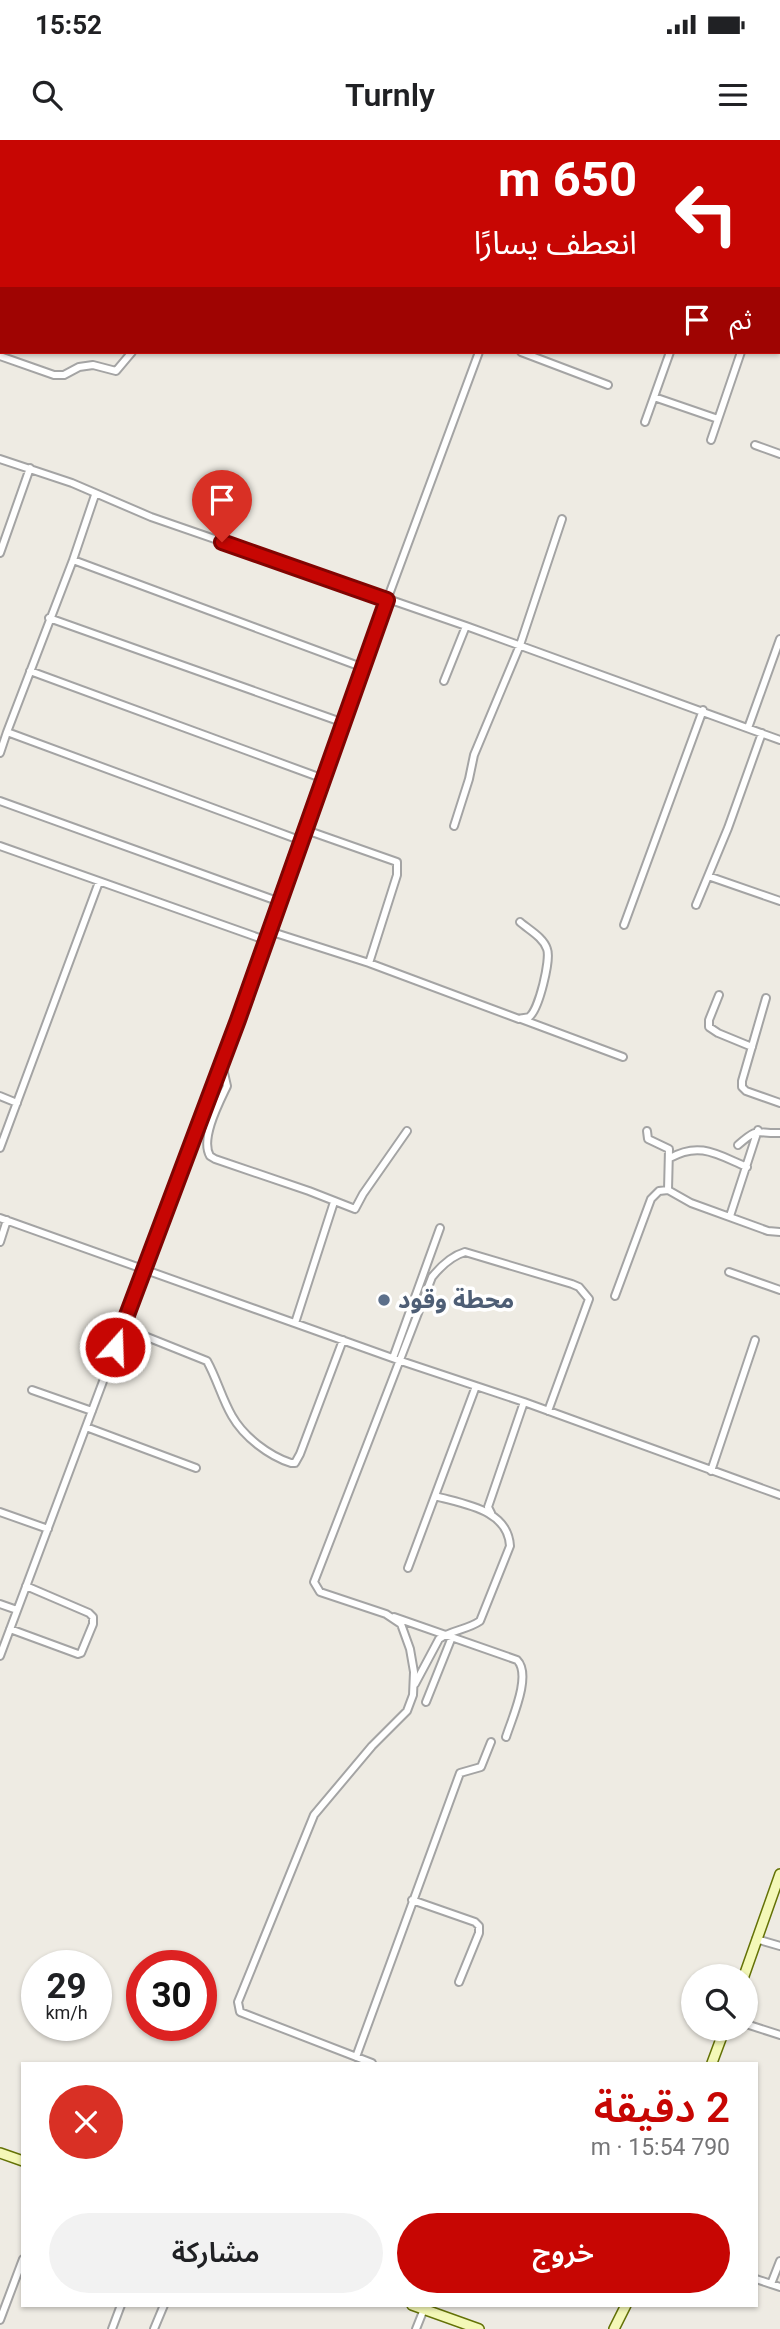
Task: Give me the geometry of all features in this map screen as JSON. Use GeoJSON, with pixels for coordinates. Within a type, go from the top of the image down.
{"type":"FeatureCollection","features":[{"type":"Feature","properties":{"kind":"main road"},"geometry":{"type":"LineString","coordinates":[[748,1964],[780,1874]]}},
{"type":"Feature","properties":{"kind":"main road"},"geometry":{"type":"LineString","coordinates":[[712,2062],[720,2041]]}},
{"type":"Feature","properties":{"kind":"main road"},"geometry":{"type":"LineString","coordinates":[[0,2153],[21,2160]]}},
{"type":"Feature","properties":{"kind":"main road"},"geometry":{"type":"LineString","coordinates":[[418,2307],[479,2329]]}},
{"type":"Feature","properties":{"kind":"main road"},"geometry":{"type":"LineString","coordinates":[[614,2329],[625,2307]]}},
{"type":"Feature","properties":{"kind":"main road"},"geometry":{"type":"LineString","coordinates":[[620,2329],[626,2307]]}},
{"type":"Feature","properties":{"kind":"street"},"geometry":{"type":"LineString","coordinates":[[0,356],[54,375],[64,375],[79,367],[93,365],[116,371],[130,354]]}},
{"type":"Feature","properties":{"kind":"street"},"geometry":{"type":"LineString","coordinates":[[1,1651],[222,1064],[387,600],[478,354]]}},
{"type":"Feature","properties":{"kind":"street"},"geometry":{"type":"LineString","coordinates":[[526,354],[608,385]]}},
{"type":"Feature","properties":{"kind":"street"},"geometry":{"type":"LineString","coordinates":[[544,361],[547,354]]}},
{"type":"Feature","properties":{"kind":"street"},"geometry":{"type":"LineString","coordinates":[[645,422],[669,354]]}},
{"type":"Feature","properties":{"kind":"street"},"geometry":{"type":"LineString","coordinates":[[711,440],[740,354]]}},
{"type":"Feature","properties":{"kind":"street"},"geometry":{"type":"LineString","coordinates":[[654,397],[718,419]]}},
{"type":"Feature","properties":{"kind":"street"},"geometry":{"type":"LineString","coordinates":[[755,445],[780,454]]}},
{"type":"Feature","properties":{"kind":"street"},"geometry":{"type":"LineString","coordinates":[[0,459],[72,483],[151,517],[520,645],[780,740]]}},
{"type":"Feature","properties":{"kind":"street"},"geometry":{"type":"LineString","coordinates":[[0,553],[30,468]]}},
{"type":"Feature","properties":{"kind":"street"},"geometry":{"type":"LineString","coordinates":[[0,753],[95,495]]}},
{"type":"Feature","properties":{"kind":"street"},"geometry":{"type":"LineString","coordinates":[[454,825],[474,755],[520,645],[562,519]]}},
{"type":"Feature","properties":{"kind":"street"},"geometry":{"type":"LineString","coordinates":[[73,560],[364,668]]}},
{"type":"Feature","properties":{"kind":"street"},"geometry":{"type":"LineString","coordinates":[[49,618],[344,723]]}},
{"type":"Feature","properties":{"kind":"street"},"geometry":{"type":"LineString","coordinates":[[444,681],[466,626]]}},
{"type":"Feature","properties":{"kind":"street"},"geometry":{"type":"LineString","coordinates":[[748,728],[780,639]]}},
{"type":"Feature","properties":{"kind":"street"},"geometry":{"type":"LineString","coordinates":[[30,671],[324,779]]}},
{"type":"Feature","properties":{"kind":"street"},"geometry":{"type":"LineString","coordinates":[[624,925],[703,710]]}},
{"type":"Feature","properties":{"kind":"street"},"geometry":{"type":"LineString","coordinates":[[7,732],[302,841]]}},
{"type":"Feature","properties":{"kind":"street"},"geometry":{"type":"LineString","coordinates":[[696,905],[728,828],[762,733]]}},
{"type":"Feature","properties":{"kind":"street"},"geometry":{"type":"LineString","coordinates":[[0,802],[280,902]]}},
{"type":"Feature","properties":{"kind":"street"},"geometry":{"type":"LineString","coordinates":[[306,830],[397,862],[394,887],[369,963]]}},
{"type":"Feature","properties":{"kind":"street"},"geometry":{"type":"LineString","coordinates":[[0,846],[265,940]]}},
{"type":"Feature","properties":{"kind":"street"},"geometry":{"type":"LineString","coordinates":[[708,876],[780,901]]}},
{"type":"Feature","properties":{"kind":"street"},"geometry":{"type":"LineString","coordinates":[[0,1148],[99,882]]}},
{"type":"Feature","properties":{"kind":"street"},"geometry":{"type":"LineString","coordinates":[[519,1019],[532,1014],[549,953],[545,943],[520,922]]}},
{"type":"Feature","properties":{"kind":"street"},"geometry":{"type":"LineString","coordinates":[[269,930],[369,963],[623,1057]]}},
{"type":"Feature","properties":{"kind":"street"},"geometry":{"type":"LineString","coordinates":[[719,995],[709,1027],[752,1047]]}},
{"type":"Feature","properties":{"kind":"street"},"geometry":{"type":"LineString","coordinates":[[766,999],[742,1087],[746,1091],[780,1103]]}},
{"type":"Feature","properties":{"kind":"street"},"geometry":{"type":"LineString","coordinates":[[222,1064],[227,1086],[206,1140],[206,1149],[210,1156],[334,1202],[355,1209],[407,1131]]}},
{"type":"Feature","properties":{"kind":"street"},"geometry":{"type":"LineString","coordinates":[[0,1096],[17,1103]]}},
{"type":"Feature","properties":{"kind":"street"},"geometry":{"type":"LineString","coordinates":[[647,1130],[648,1139],[669,1149],[668,1190]]}},
{"type":"Feature","properties":{"kind":"street"},"geometry":{"type":"LineString","coordinates":[[738,1145],[758,1130],[780,1133]]}},
{"type":"Feature","properties":{"kind":"street"},"geometry":{"type":"LineString","coordinates":[[730,1216],[758,1130]]}},
{"type":"Feature","properties":{"kind":"street"},"geometry":{"type":"LineString","coordinates":[[670,1158],[688,1149],[698,1149],[747,1167]]}},
{"type":"Feature","properties":{"kind":"street"},"geometry":{"type":"LineString","coordinates":[[615,1296],[651,1199],[659,1191],[668,1190],[691,1203],[768,1231],[780,1232]]}},
{"type":"Feature","properties":{"kind":"street"},"geometry":{"type":"LineString","coordinates":[[295,1323],[334,1202]]}},
{"type":"Feature","properties":{"kind":"street"},"geometry":{"type":"LineString","coordinates":[[0,1242],[4,1219],[780,1495]]}},
{"type":"Feature","properties":{"kind":"street"},"geometry":{"type":"LineString","coordinates":[[440,1228],[366,1451],[314,1582],[320,1592],[517,1660],[523,1668],[520,1693],[506,1737]]}},
{"type":"Feature","properties":{"kind":"street"},"geometry":{"type":"LineString","coordinates":[[396,1359],[406,1346],[432,1277],[444,1264],[462,1252],[572,1284],[579,1287],[589,1299],[548,1411]]}},
{"type":"Feature","properties":{"kind":"street"},"geometry":{"type":"LineString","coordinates":[[729,1272],[780,1290]]}},
{"type":"Feature","properties":{"kind":"street"},"geometry":{"type":"LineString","coordinates":[[122,1327],[207,1361],[232,1418],[268,1453],[291,1463],[295,1463],[300,1454],[343,1340]]}},
{"type":"Feature","properties":{"kind":"street"},"geometry":{"type":"LineString","coordinates":[[711,1471],[755,1340]]}},
{"type":"Feature","properties":{"kind":"street"},"geometry":{"type":"LineString","coordinates":[[408,1568],[476,1386]]}},
{"type":"Feature","properties":{"kind":"street"},"geometry":{"type":"LineString","coordinates":[[32,1390],[92,1411]]}},
{"type":"Feature","properties":{"kind":"street"},"geometry":{"type":"LineString","coordinates":[[369,2062],[240,2012],[238,2002],[314,1815],[372,1746],[407,1711],[414,1686],[434,1646],[448,1636],[471,1628],[485,1613],[510,1546],[501,1524],[488,1507],[524,1402]]}},
{"type":"Feature","properties":{"kind":"street"},"geometry":{"type":"LineString","coordinates":[[86,1427],[197,1468]]}},
{"type":"Feature","properties":{"kind":"street"},"geometry":{"type":"LineString","coordinates":[[435,1496],[491,1513]]}},
{"type":"Feature","properties":{"kind":"street"},"geometry":{"type":"LineString","coordinates":[[0,1512],[48,1529]]}},
{"type":"Feature","properties":{"kind":"street"},"geometry":{"type":"LineString","coordinates":[[10,1629],[78,1654],[81,1653],[93,1624],[93,1617],[89,1613],[26,1586]]}},
{"type":"Feature","properties":{"kind":"street"},"geometry":{"type":"LineString","coordinates":[[0,1604],[17,1610]]}},
{"type":"Feature","properties":{"kind":"street"},"geometry":{"type":"LineString","coordinates":[[386,1614],[401,1625],[405,1633],[410,1649],[414,1686]]}},
{"type":"Feature","properties":{"kind":"street"},"geometry":{"type":"LineString","coordinates":[[426,1702],[448,1636]]}},
{"type":"Feature","properties":{"kind":"street"},"geometry":{"type":"LineString","coordinates":[[356,2057],[460,1773],[481,1767],[491,1742]]}},
{"type":"Feature","properties":{"kind":"street"},"geometry":{"type":"LineString","coordinates":[[412,1900],[475,1922],[479,1926],[479,1934],[459,1982]]}},
{"type":"Feature","properties":{"kind":"street"},"geometry":{"type":"LineString","coordinates":[[756,1939],[780,1946]]}},
{"type":"Feature","properties":{"kind":"street"},"geometry":{"type":"LineString","coordinates":[[758,2028],[780,2035]]}},
{"type":"Feature","properties":{"kind":"street"},"geometry":{"type":"LineString","coordinates":[[771,2284],[780,2260]]}},
{"type":"Feature","properties":{"kind":"street"},"geometry":{"type":"LineString","coordinates":[[0,2320],[21,2264]]}},
{"type":"Feature","properties":{"kind":"street"},"geometry":{"type":"LineString","coordinates":[[758,2280],[780,2287]]}},
{"type":"Feature","properties":{"kind":"street"},"geometry":{"type":"LineString","coordinates":[[112,2329],[120,2307]]}},
{"type":"Feature","properties":{"kind":"street"},"geometry":{"type":"LineString","coordinates":[[154,2329],[163,2307]]}},
{"type":"Feature","properties":{"kind":"street"},"geometry":{"type":"LineString","coordinates":[[416,2329],[424,2309]]}},
{"type":"Feature","properties":{"kind":"place","name":"محطة وقود"},"geometry":{"type":"Point","coordinates":[384,1300]}},
{"type":"Feature","properties":{"kind":"route"},"geometry":{"type":"LineString","coordinates":[[115,1347],[238,1020],[387,600],[222,542]]}}]}
